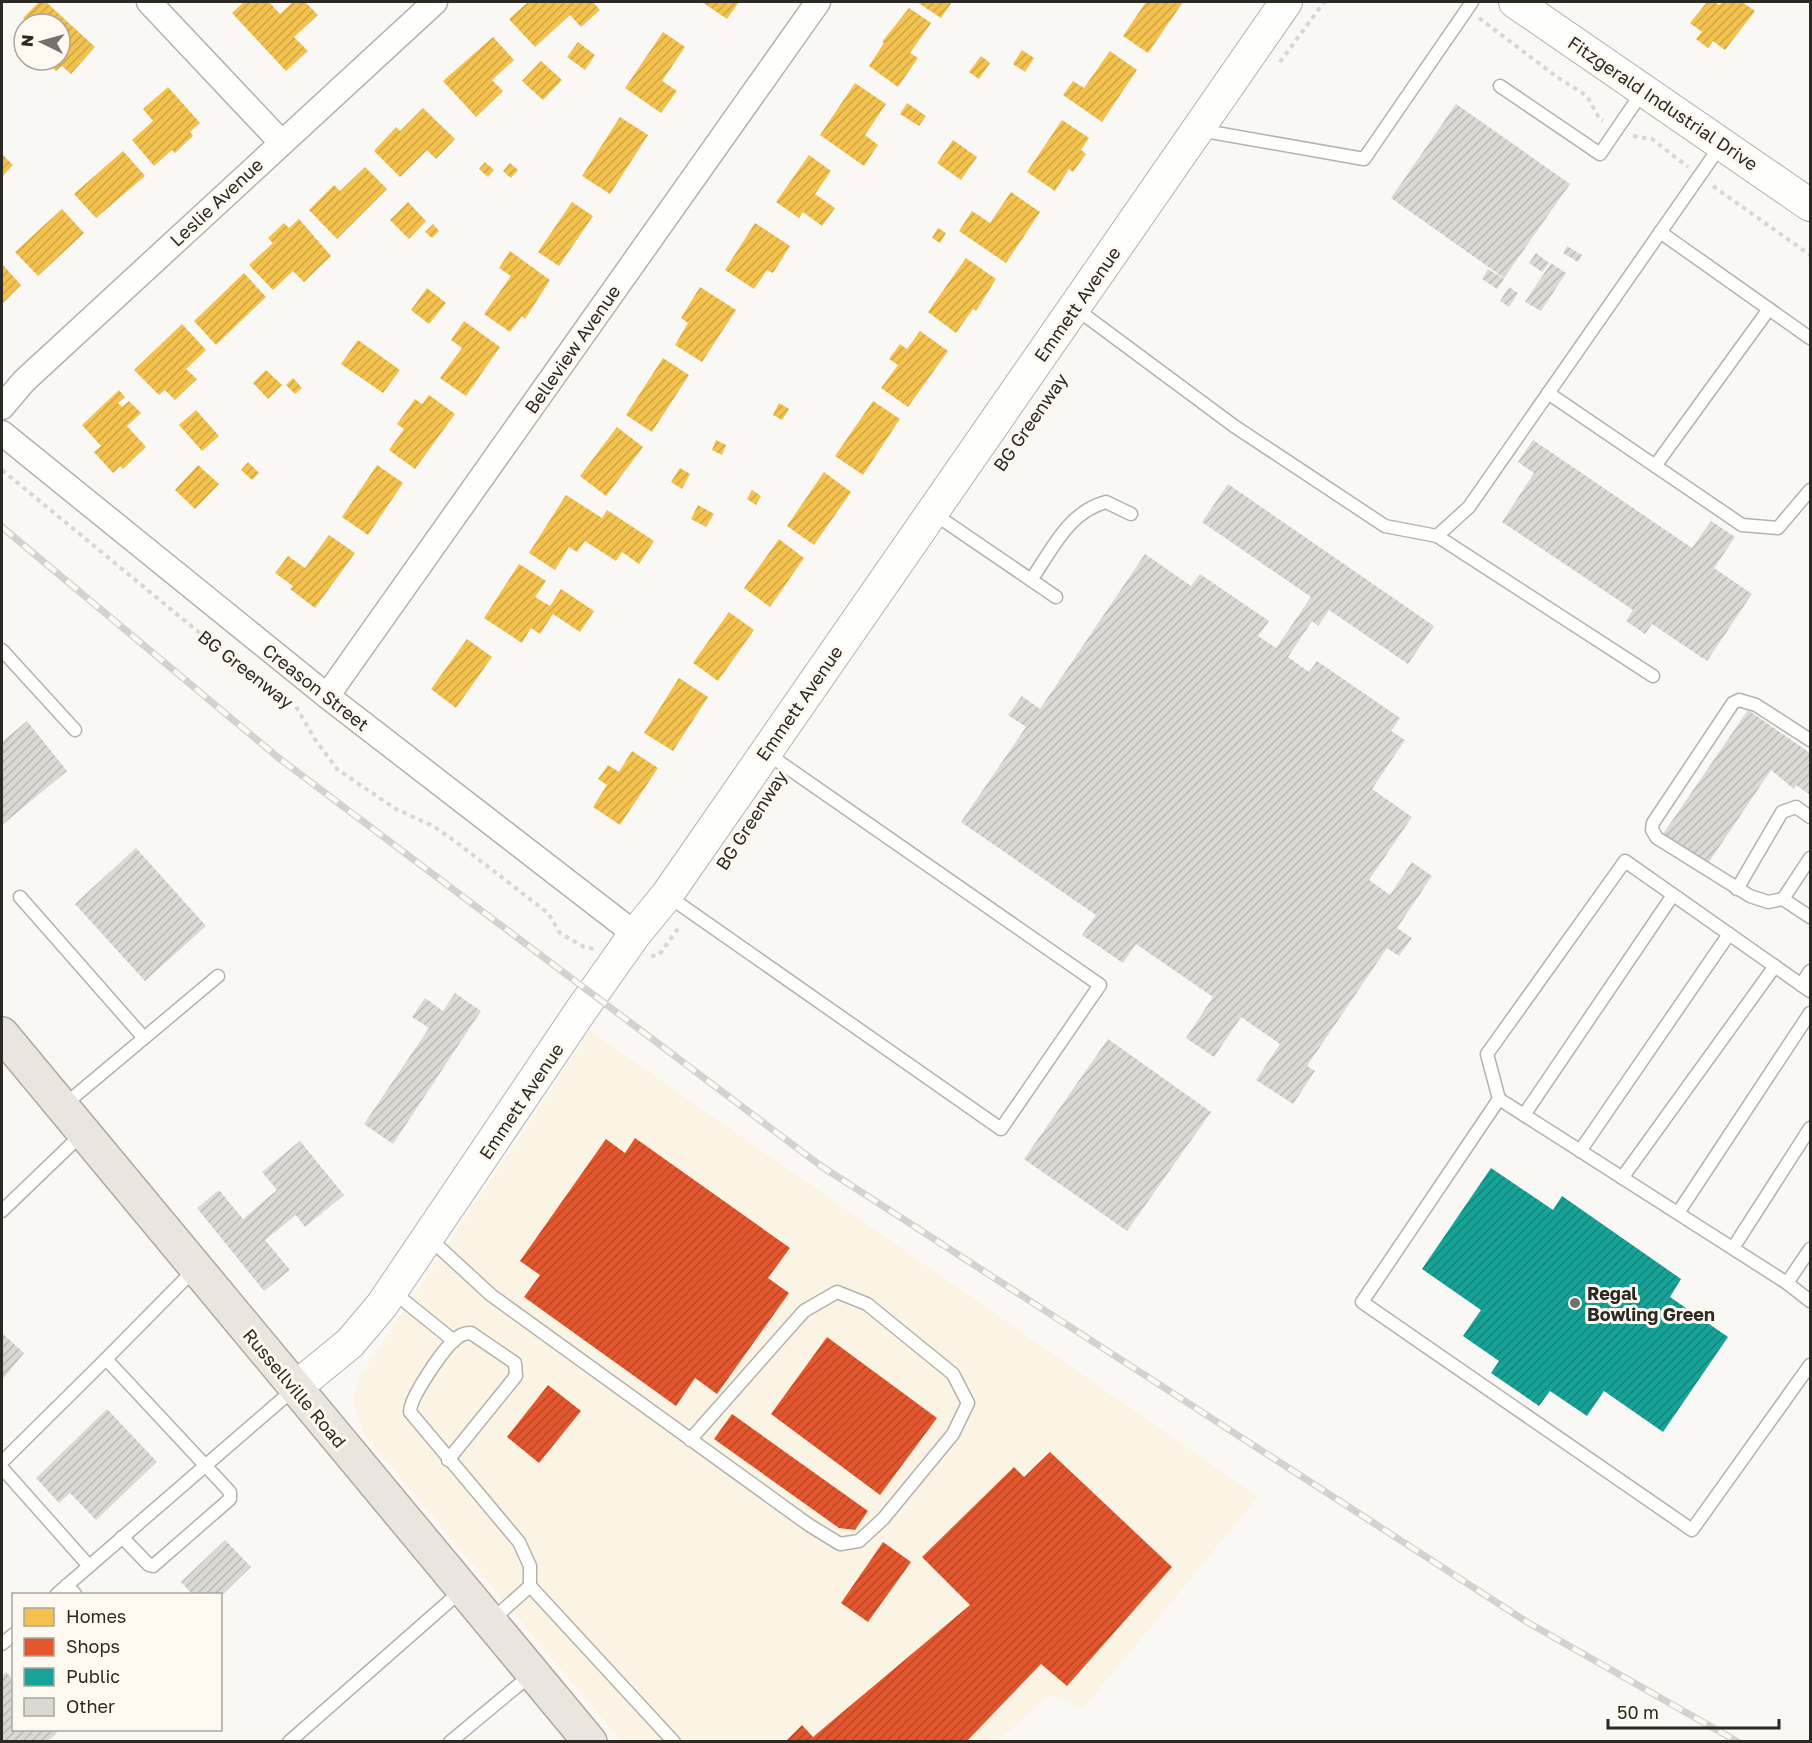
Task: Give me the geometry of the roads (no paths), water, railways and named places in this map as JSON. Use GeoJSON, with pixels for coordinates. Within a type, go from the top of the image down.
{"type":"FeatureCollection","features":[{"type":"Feature","properties":{"kind":"main road","name":"Russellville Road"},"geometry":{"type":"LineString","coordinates":[[2,1034],[590,1742]]}},
{"type":"Feature","properties":{"kind":"street"},"geometry":{"type":"LineString","coordinates":[[149,2],[281,142]]}},
{"type":"Feature","properties":{"kind":"street","name":"Leslie Avenue"},"geometry":{"type":"LineString","coordinates":[[2,407],[24,381],[435,2]]}},
{"type":"Feature","properties":{"kind":"street","name":"Belleview Avenue"},"geometry":{"type":"LineString","coordinates":[[327,696],[818,2]]}},
{"type":"Feature","properties":{"kind":"street","name":"Emmett Avenue"},"geometry":{"type":"LineString","coordinates":[[295,1388],[350,1343],[392,1291],[628,944],[679,903],[765,752],[1286,2]]}},
{"type":"Feature","properties":{"kind":"street","name":"Fitzgerald Industrial Drive"},"geometry":{"type":"LineString","coordinates":[[1515,2],[1810,205]]}},
{"type":"Feature","properties":{"kind":"street","name":"Creason Street"},"geometry":{"type":"LineString","coordinates":[[2,433],[628,944]]}},
{"type":"Feature","properties":{"kind":"lane"},"geometry":{"type":"LineString","coordinates":[[1198,129],[1364,159],[1472,2]]}},
{"type":"Feature","properties":{"kind":"lane"},"geometry":{"type":"LineString","coordinates":[[1500,86],[1600,154],[1643,91]]}},
{"type":"Feature","properties":{"kind":"lane"},"geometry":{"type":"LineString","coordinates":[[1437,536],[1469,507],[1722,144]]}},
{"type":"Feature","properties":{"kind":"lane"},"geometry":{"type":"LineString","coordinates":[[1660,232],[1810,338]]}},
{"type":"Feature","properties":{"kind":"lane"},"geometry":{"type":"LineString","coordinates":[[1075,308],[1234,426],[1385,526],[1437,536],[1653,676]]}},
{"type":"Feature","properties":{"kind":"lane"},"geometry":{"type":"LineString","coordinates":[[1655,466],[1769,309]]}},
{"type":"Feature","properties":{"kind":"lane"},"geometry":{"type":"LineString","coordinates":[[1548,393],[1742,525],[1778,528],[1810,490]]}},
{"type":"Feature","properties":{"kind":"lane"},"geometry":{"type":"LineString","coordinates":[[1031,580],[1074,517],[1090,506],[1106,502],[1131,514]]}},
{"type":"Feature","properties":{"kind":"lane"},"geometry":{"type":"LineString","coordinates":[[932,513],[1056,597]]}},
{"type":"Feature","properties":{"kind":"lane"},"geometry":{"type":"LineString","coordinates":[[2,650],[75,730]]}},
{"type":"Feature","properties":{"kind":"lane"},"geometry":{"type":"LineString","coordinates":[[1810,740],[1756,705],[1739,700],[1733,703],[1656,816],[1652,830],[1657,837],[1737,889],[1768,902],[1783,898],[1810,858]]}},
{"type":"Feature","properties":{"kind":"lane"},"geometry":{"type":"LineString","coordinates":[[679,903],[1001,1129],[1100,985],[765,752]]}},
{"type":"Feature","properties":{"kind":"lane"},"geometry":{"type":"LineString","coordinates":[[1737,889],[1782,812],[1796,807],[1810,817]]}},
{"type":"Feature","properties":{"kind":"lane"},"geometry":{"type":"LineString","coordinates":[[1810,971],[1806,988],[1625,861],[1487,1054],[1499,1099],[1787,1283],[1810,1301]]}},
{"type":"Feature","properties":{"kind":"lane"},"geometry":{"type":"LineString","coordinates":[[1524,1115],[1673,895]]}},
{"type":"Feature","properties":{"kind":"lane"},"geometry":{"type":"LineString","coordinates":[[20,897],[144,1038]]}},
{"type":"Feature","properties":{"kind":"lane"},"geometry":{"type":"LineString","coordinates":[[1783,898],[1810,918]]}},
{"type":"Feature","properties":{"kind":"lane"},"geometry":{"type":"LineString","coordinates":[[1580,1151],[1729,934]]}},
{"type":"Feature","properties":{"kind":"lane"},"geometry":{"type":"LineString","coordinates":[[1622,1178],[1775,966]]}},
{"type":"Feature","properties":{"kind":"lane"},"geometry":{"type":"LineString","coordinates":[[62,1107],[218,976]]}},
{"type":"Feature","properties":{"kind":"lane"},"geometry":{"type":"LineString","coordinates":[[1678,1213],[1810,1013]]}},
{"type":"Feature","properties":{"kind":"lane"},"geometry":{"type":"LineString","coordinates":[[1499,1099],[1362,1302],[1692,1530],[1810,1365]]}},
{"type":"Feature","properties":{"kind":"lane"},"geometry":{"type":"LineString","coordinates":[[1733,1248],[1810,1128]]}},
{"type":"Feature","properties":{"kind":"lane"},"geometry":{"type":"LineString","coordinates":[[2,1211],[83,1132]]}},
{"type":"Feature","properties":{"kind":"lane"},"geometry":{"type":"LineString","coordinates":[[429,1237],[491,1294],[690,1440],[809,1525],[840,1544],[859,1541],[883,1519],[953,1434],[968,1403],[953,1374],[867,1304],[837,1292],[804,1311],[690,1440]]}},
{"type":"Feature","properties":{"kind":"lane"},"geometry":{"type":"LineString","coordinates":[[1787,1283],[1810,1249]]}},
{"type":"Feature","properties":{"kind":"lane"},"geometry":{"type":"LineString","coordinates":[[2,1462],[196,1268]]}},
{"type":"Feature","properties":{"kind":"lane"},"geometry":{"type":"LineString","coordinates":[[392,1291],[454,1341]]}},
{"type":"Feature","properties":{"kind":"lane"},"geometry":{"type":"LineString","coordinates":[[448,1460],[512,1383],[517,1369],[514,1363],[479,1336],[465,1333],[454,1341],[410,1404],[414,1420],[448,1460],[519,1542],[530,1566],[530,1586],[674,1742]]}},
{"type":"Feature","properties":{"kind":"lane"},"geometry":{"type":"LineString","coordinates":[[106,1359],[230,1492],[230,1499],[153,1566],[122,1537]]}},
{"type":"Feature","properties":{"kind":"lane"},"geometry":{"type":"LineString","coordinates":[[71,1590],[89,1566],[204,1464],[295,1388]]}},
{"type":"Feature","properties":{"kind":"lane"},"geometry":{"type":"LineString","coordinates":[[2,1468],[89,1566]]}},
{"type":"Feature","properties":{"kind":"lane"},"geometry":{"type":"LineString","coordinates":[[490,1622],[530,1586]]}},
{"type":"Feature","properties":{"kind":"lane"},"geometry":{"type":"LineString","coordinates":[[289,1742],[463,1589]]}},
{"type":"Feature","properties":{"kind":"lane"},"geometry":{"type":"LineString","coordinates":[[450,1742],[533,1673]]}},
{"type":"Feature","properties":{"kind":"railway"},"geometry":{"type":"LineString","coordinates":[[2,527],[280,759],[821,1166],[1527,1622],[1738,1742]]}},
{"type":"Feature","properties":{"kind":"place","name":"Regal Bowling Green"},"geometry":{"type":"Point","coordinates":[1575,1303]}}]}
